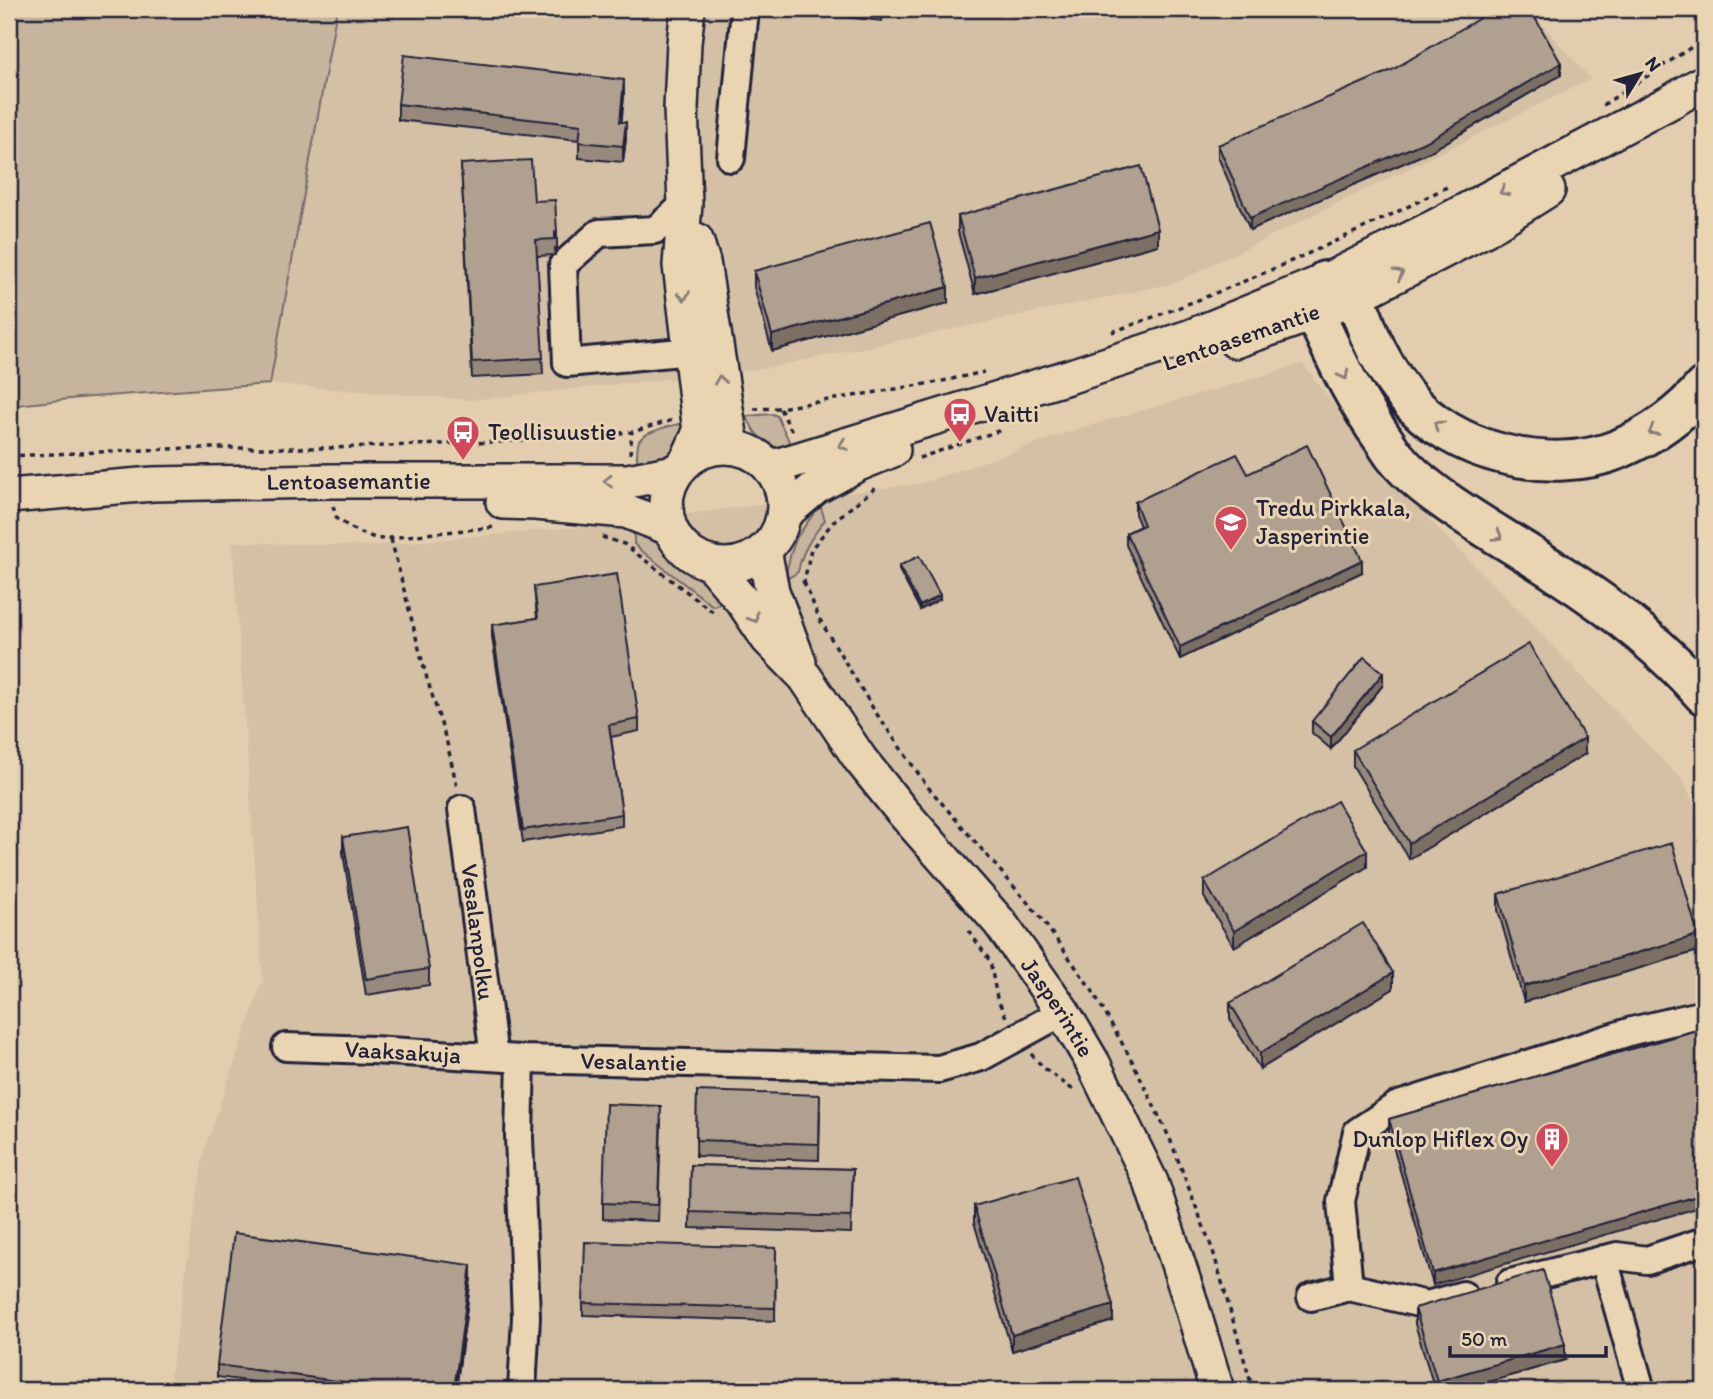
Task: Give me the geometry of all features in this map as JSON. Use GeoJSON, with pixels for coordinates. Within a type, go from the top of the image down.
{"type":"FeatureCollection","features":[{"type":"Feature","properties":{"kind":"highway"},"geometry":{"type":"LineString","coordinates":[[1331,297],[1370,337],[1406,397],[1425,415],[1450,434],[1502,455],[1560,460],[1587,458],[1618,450],[1667,422],[1704,387]]}},
{"type":"Feature","properties":{"kind":"highway"},"geometry":{"type":"LineString","coordinates":[[1331,297],[1336,360],[1364,412],[1398,460],[1428,488],[1482,527],[1560,573],[1605,605],[1650,640],[1704,695]]}},
{"type":"Feature","properties":{"kind":"main road"},"geometry":{"type":"LineString","coordinates":[[688,9],[681,108],[685,204],[680,265],[691,351],[712,414],[732,447]]}},
{"type":"Feature","properties":{"kind":"main road","name":"Lentoasemantie"},"geometry":{"type":"LineString","coordinates":[[783,514],[816,487],[856,465],[907,444],[1197,354],[1486,229],[1591,163],[1672,101],[1704,82]]}},
{"type":"Feature","properties":{"kind":"main road"},"geometry":{"type":"LineString","coordinates":[[682,465],[716,447],[746,450],[760,457],[779,482],[784,498],[780,528],[774,540],[748,561],[730,565],[711,564],[700,561],[681,547],[669,528],[665,509],[667,490],[712,414],[703,262],[685,204]]}},
{"type":"Feature","properties":{"kind":"main road","name":"Lentoasemantie"},"geometry":{"type":"LineString","coordinates":[[770,468],[1189,337],[1331,297]]}},
{"type":"Feature","properties":{"kind":"main road","name":"Lentoasemantie"},"geometry":{"type":"LineString","coordinates":[[15,496],[153,503],[330,491],[628,481],[682,465]]}},
{"type":"Feature","properties":{"kind":"main road","name":"Lentoasemantie"},"geometry":{"type":"LineString","coordinates":[[330,491],[422,500],[535,503],[626,511],[669,528]]}},
{"type":"Feature","properties":{"kind":"main road","name":"Jasperintie"},"geometry":{"type":"LineString","coordinates":[[764,550],[758,597],[768,639],[805,677],[860,759],[901,810],[1000,923],[1063,1012],[1093,1063],[1151,1182],[1217,1390]]}},
{"type":"Feature","properties":{"kind":"main road","name":"Jasperintie"},"geometry":{"type":"LineString","coordinates":[[711,564],[758,597]]}},
{"type":"Feature","properties":{"kind":"street"},"geometry":{"type":"LineString","coordinates":[[731,158],[746,9]]}},
{"type":"Feature","properties":{"kind":"street"},"geometry":{"type":"LineString","coordinates":[[685,204],[656,230],[599,233],[563,265],[563,279],[567,363],[691,351]]}},
{"type":"Feature","properties":{"kind":"street","name":"Vesalanpolku"},"geometry":{"type":"LineString","coordinates":[[462,808],[494,1057]]}},
{"type":"Feature","properties":{"kind":"street","name":"Vesalantie"},"geometry":{"type":"LineString","coordinates":[[521,1059],[939,1069],[981,1058],[1063,1012]]}},
{"type":"Feature","properties":{"kind":"street"},"geometry":{"type":"LineString","coordinates":[[1349,1287],[1341,1201],[1357,1132],[1396,1105],[1632,1031],[1704,1014]]}},
{"type":"Feature","properties":{"kind":"street","name":"Vaaksakuja"},"geometry":{"type":"LineString","coordinates":[[286,1047],[521,1059]]}},
{"type":"Feature","properties":{"kind":"street"},"geometry":{"type":"LineString","coordinates":[[521,1059],[519,1137],[526,1317],[522,1390]]}},
{"type":"Feature","properties":{"kind":"street"},"geometry":{"type":"LineString","coordinates":[[1311,1297],[1349,1287],[1427,1304],[1617,1256],[1647,1260],[1704,1241]]}},
{"type":"Feature","properties":{"kind":"street"},"geometry":{"type":"LineString","coordinates":[[1604,1259],[1641,1390]]}},
{"type":"Feature","properties":{"kind":"path"},"geometry":{"type":"LineString","coordinates":[[1601,106],[1704,39]]}},
{"type":"Feature","properties":{"kind":"path"},"geometry":{"type":"LineString","coordinates":[[1102,335],[1177,309],[1273,270],[1366,228],[1451,185]]}},
{"type":"Feature","properties":{"kind":"path"},"geometry":{"type":"LineString","coordinates":[[9,456],[191,448],[330,448],[498,442],[632,432],[664,422],[745,409],[780,408],[984,372]]}},
{"type":"Feature","properties":{"kind":"path"},"geometry":{"type":"LineString","coordinates":[[922,456],[1004,429]]}},
{"type":"Feature","properties":{"kind":"path"},"geometry":{"type":"LineString","coordinates":[[330,448],[330,491],[337,519],[358,532],[378,539],[391,539],[506,526]]}},
{"type":"Feature","properties":{"kind":"path"},"geometry":{"type":"LineString","coordinates":[[598,536],[624,544],[718,616],[758,597],[804,582],[811,549],[835,520]]}},
{"type":"Feature","properties":{"kind":"path"},"geometry":{"type":"LineString","coordinates":[[391,539],[462,808]]}},
{"type":"Feature","properties":{"kind":"path"},"geometry":{"type":"LineString","coordinates":[[968,930],[990,961],[997,998],[1016,1037],[1044,1068],[1075,1091],[1083,1101]]}},
{"type":"Feature","properties":{"kind":"shaded area"},"geometry":{"type":"Polygon","coordinates":[[[9,9],[337,9],[270,384],[9,406],[9,9]]]}},
{"type":"Feature","properties":{"kind":"shaded area"},"geometry":{"type":"Polygon","coordinates":[[[337,9],[1528,9],[1591,79],[1175,283],[762,369],[470,400],[270,384],[337,9]]]}},
{"type":"Feature","properties":{"kind":"shaded area","name":"Vaitti"},"geometry":{"type":"Polygon","coordinates":[[[1303,364],[1391,481],[1684,782],[1704,828],[1704,1390],[168,1390],[204,1151],[263,980],[232,542],[368,546],[613,524],[922,483],[1081,428],[1303,364]]]}},
{"type":"Feature","properties":{"kind":"shaded area"},"geometry":{"type":"Polygon","coordinates":[[[747,416],[777,416],[792,447],[774,447],[765,442],[754,430],[747,416]]]}},
{"type":"Feature","properties":{"kind":"shaded area"},"geometry":{"type":"Polygon","coordinates":[[[687,423],[686,439],[671,458],[637,469],[637,447],[642,437],[687,423]]]}},
{"type":"Feature","properties":{"kind":"shaded area"},"geometry":{"type":"Polygon","coordinates":[[[821,508],[825,520],[805,550],[798,572],[787,579],[785,577],[797,537],[817,509],[821,508]]]}},
{"type":"Feature","properties":{"kind":"shaded area"},"geometry":{"type":"Polygon","coordinates":[[[634,525],[653,534],[666,554],[681,568],[720,593],[727,601],[713,606],[639,549],[634,544],[634,525]]]}},
{"type":"Feature","properties":{"kind":"building"},"geometry":{"type":"Polygon","coordinates":[[[1495,9],[1530,9],[1561,63],[1429,140],[1250,218],[1218,145],[1392,70],[1495,9]]]}},
{"type":"Feature","properties":{"kind":"building"},"geometry":{"type":"Polygon","coordinates":[[[404,55],[624,80],[620,122],[626,122],[623,146],[579,142],[581,125],[398,104],[404,55]]]}},
{"type":"Feature","properties":{"kind":"building"},"geometry":{"type":"Polygon","coordinates":[[[531,160],[534,201],[555,200],[557,232],[555,239],[536,240],[543,358],[472,362],[461,164],[531,160]]]}},
{"type":"Feature","properties":{"kind":"building"},"geometry":{"type":"Polygon","coordinates":[[[1141,166],[1158,229],[975,278],[958,216],[1141,166]]]}},
{"type":"Feature","properties":{"kind":"building"},"geometry":{"type":"Polygon","coordinates":[[[930,223],[948,287],[772,335],[754,271],[930,223]]]}},
{"type":"Feature","properties":{"kind":"building"},"geometry":{"type":"Polygon","coordinates":[[[1307,445],[1362,560],[1180,647],[1126,533],[1144,525],[1135,502],[1237,454],[1248,474],[1307,445]]]}},
{"type":"Feature","properties":{"kind":"building"},"geometry":{"type":"Polygon","coordinates":[[[919,556],[940,595],[920,606],[899,566],[919,556]]]}},
{"type":"Feature","properties":{"kind":"building"},"geometry":{"type":"Polygon","coordinates":[[[617,574],[639,719],[609,725],[622,814],[523,830],[492,625],[538,618],[534,587],[617,574]]]}},
{"type":"Feature","properties":{"kind":"building"},"geometry":{"type":"Polygon","coordinates":[[[1529,644],[1585,738],[1409,843],[1353,750],[1529,644]]]}},
{"type":"Feature","properties":{"kind":"building"},"geometry":{"type":"Polygon","coordinates":[[[1364,657],[1383,673],[1331,737],[1312,721],[1364,657]]]}},
{"type":"Feature","properties":{"kind":"building"},"geometry":{"type":"Polygon","coordinates":[[[1337,801],[1367,851],[1234,931],[1204,881],[1337,801]]]}},
{"type":"Feature","properties":{"kind":"building"},"geometry":{"type":"Polygon","coordinates":[[[407,827],[429,969],[366,979],[343,837],[407,827]]]}},
{"type":"Feature","properties":{"kind":"building"},"geometry":{"type":"Polygon","coordinates":[[[1672,843],[1698,935],[1524,986],[1498,894],[1672,843]]]}},
{"type":"Feature","properties":{"kind":"building"},"geometry":{"type":"Polygon","coordinates":[[[1363,923],[1393,973],[1260,1053],[1230,1003],[1363,923]]]}},
{"type":"Feature","properties":{"kind":"building","name":"Dunlop Hiflex Oy"},"geometry":{"type":"Polygon","coordinates":[[[1704,1028],[1704,1194],[1433,1273],[1389,1119],[1704,1028]]]}},
{"type":"Feature","properties":{"kind":"building"},"geometry":{"type":"Polygon","coordinates":[[[697,1091],[820,1095],[819,1144],[696,1140],[697,1091]]]}},
{"type":"Feature","properties":{"kind":"building"},"geometry":{"type":"Polygon","coordinates":[[[606,1104],[661,1106],[658,1205],[603,1203],[606,1104]]]}},
{"type":"Feature","properties":{"kind":"building"},"geometry":{"type":"Polygon","coordinates":[[[691,1165],[853,1169],[851,1217],[690,1212],[691,1165]]]}},
{"type":"Feature","properties":{"kind":"building"},"geometry":{"type":"Polygon","coordinates":[[[1075,1177],[1113,1305],[1012,1335],[974,1206],[1075,1177]]]}},
{"type":"Feature","properties":{"kind":"building"},"geometry":{"type":"Polygon","coordinates":[[[234,1233],[471,1265],[454,1390],[404,1390],[217,1365],[234,1233]]]}},
{"type":"Feature","properties":{"kind":"building"},"geometry":{"type":"Polygon","coordinates":[[[585,1242],[776,1248],[775,1308],[583,1303],[585,1242]]]}},
{"type":"Feature","properties":{"kind":"building"},"geometry":{"type":"Polygon","coordinates":[[[1543,1270],[1565,1344],[1437,1381],[1415,1308],[1543,1270]]]}},
{"type":"Feature","properties":{"kind":"place","name":"Vaitti"},"geometry":{"type":"Point","coordinates":[960,444]}},
{"type":"Feature","properties":{"kind":"place","name":"Teollisuustie"},"geometry":{"type":"Point","coordinates":[463,462]}},
{"type":"Feature","properties":{"kind":"place","name":"Tredu Pirkkala, Jasperintie"},"geometry":{"type":"Point","coordinates":[1231,552]}},
{"type":"Feature","properties":{"kind":"place","name":"Dunlop Hiflex Oy"},"geometry":{"type":"Point","coordinates":[1552,1169]}}]}
